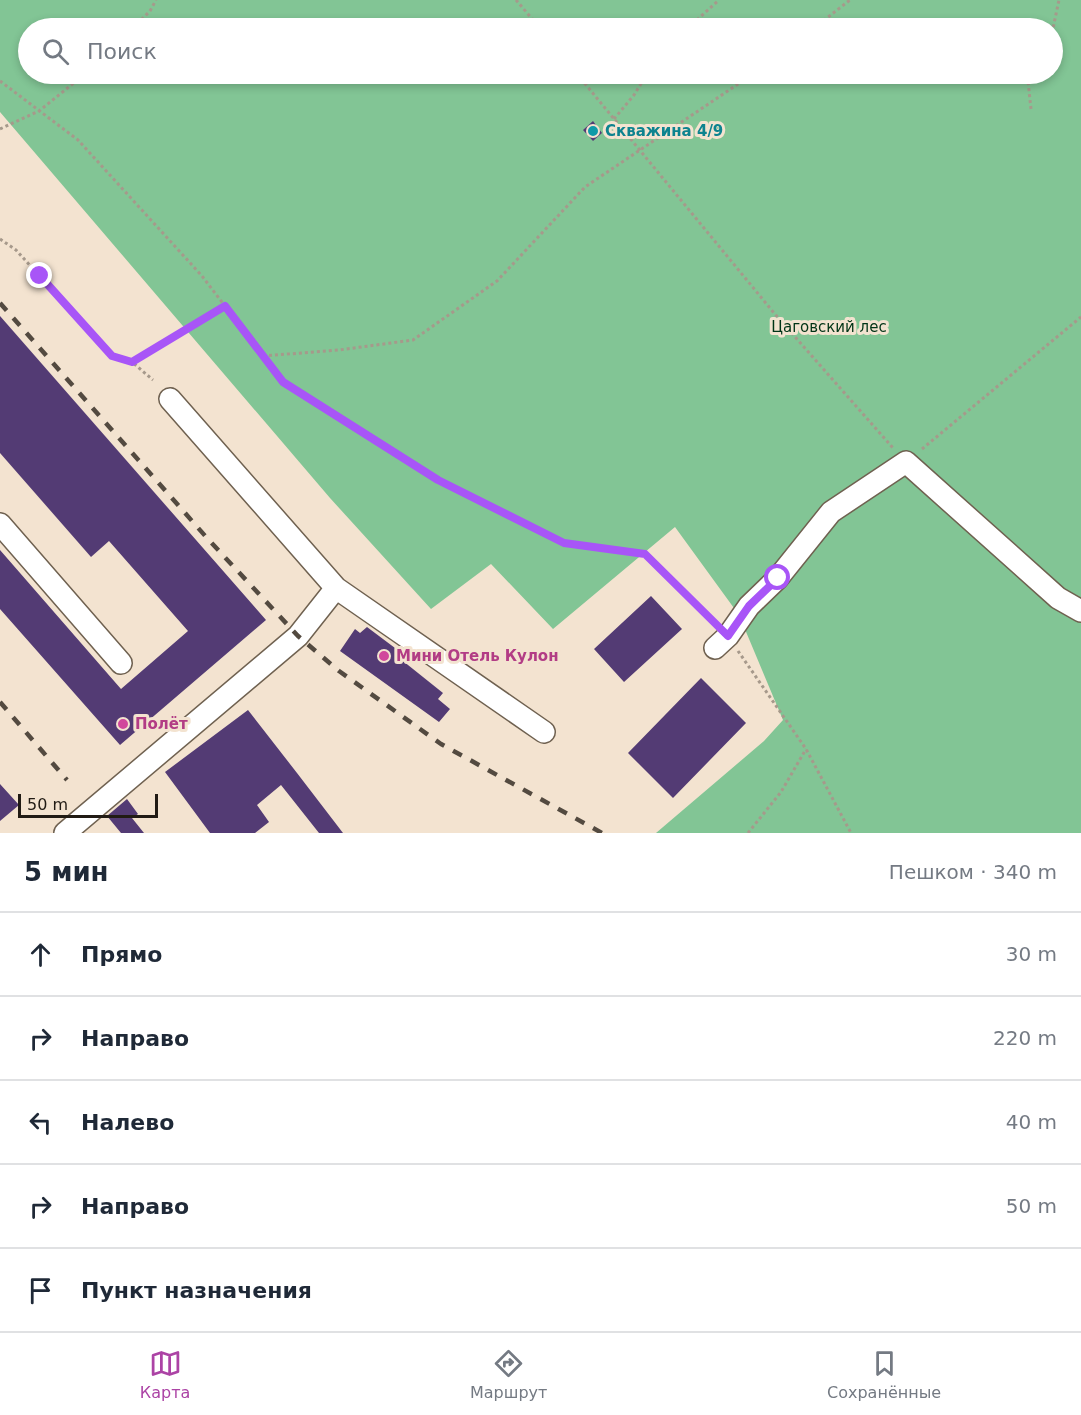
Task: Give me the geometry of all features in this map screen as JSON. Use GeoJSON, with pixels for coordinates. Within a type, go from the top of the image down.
{"type":"FeatureCollection","features":[{"type":"Feature","properties":{"kind":"street"},"geometry":{"type":"LineString","coordinates":[[170,399],[336,588],[544,732]]}},
{"type":"Feature","properties":{"kind":"street"},"geometry":{"type":"LineString","coordinates":[[722,642],[749,606],[778,578],[831,512],[906,462],[1058,598],[1081,611]]}},
{"type":"Feature","properties":{"kind":"street"},"geometry":{"type":"LineString","coordinates":[[0,524],[121,663]]}},
{"type":"Feature","properties":{"kind":"street"},"geometry":{"type":"LineString","coordinates":[[65,833],[298,636],[336,588]]}},
{"type":"Feature","properties":{"kind":"path"},"geometry":{"type":"LineString","coordinates":[[143,18],[156,0]]}},
{"type":"Feature","properties":{"kind":"path"},"geometry":{"type":"LineString","coordinates":[[516,0],[531,18]]}},
{"type":"Feature","properties":{"kind":"path"},"geometry":{"type":"LineString","coordinates":[[699,18],[719,0]]}},
{"type":"Feature","properties":{"kind":"path"},"geometry":{"type":"LineString","coordinates":[[827,18],[850,0]]}},
{"type":"Feature","properties":{"kind":"path"},"geometry":{"type":"LineString","coordinates":[[1056,18],[1059,0]]}},
{"type":"Feature","properties":{"kind":"path"},"geometry":{"type":"LineString","coordinates":[[0,81],[78,141],[202,276],[283,382],[438,480],[564,543],[645,554],[722,642],[806,749],[851,833]]}},
{"type":"Feature","properties":{"kind":"path"},"geometry":{"type":"LineString","coordinates":[[0,129],[39,111],[73,84]]}},
{"type":"Feature","properties":{"kind":"path"},"geometry":{"type":"LineString","coordinates":[[585,84],[774,313],[906,462],[1081,317]]}},
{"type":"Feature","properties":{"kind":"path"},"geometry":{"type":"LineString","coordinates":[[614,119],[641,84]]}},
{"type":"Feature","properties":{"kind":"path"},"geometry":{"type":"LineString","coordinates":[[263,356],[339,350],[412,340],[497,281],[585,187],[738,84]]}},
{"type":"Feature","properties":{"kind":"path"},"geometry":{"type":"LineString","coordinates":[[1028,84],[1031,109]]}},
{"type":"Feature","properties":{"kind":"path"},"geometry":{"type":"LineString","coordinates":[[0,239],[16,250],[112,356],[132,362],[153,380]]}},
{"type":"Feature","properties":{"kind":"path"},"geometry":{"type":"LineString","coordinates":[[132,362],[225,306]]}},
{"type":"Feature","properties":{"kind":"path"},"geometry":{"type":"LineString","coordinates":[[748,833],[782,792],[806,749]]}},
{"type":"Feature","properties":{"kind":"green space","name":"Цаговский лес"},"geometry":{"type":"Polygon","coordinates":[[[0,0],[1081,0],[1081,833],[656,833],[764,741],[783,720],[739,615],[675,527],[553,629],[491,564],[431,609],[330,498],[0,112],[0,0]]]}},
{"type":"Feature","properties":{"kind":"building","name":"Скважина 4/9"},"geometry":{"type":"Polygon","coordinates":[[[593,121],[602,133],[593,141],[583,130],[593,121]]]}},
{"type":"Feature","properties":{"kind":"building"},"geometry":{"type":"Polygon","coordinates":[[[0,316],[266,620],[120,745],[0,609],[0,550],[121,689],[188,631],[109,541],[91,557],[0,453],[0,316]]]}},
{"type":"Feature","properties":{"kind":"building"},"geometry":{"type":"Polygon","coordinates":[[[651,596],[682,629],[624,682],[594,649],[651,596]]]}},
{"type":"Feature","properties":{"kind":"building"},"geometry":{"type":"Polygon","coordinates":[[[367,627],[407,657],[403,661],[443,693],[438,699],[450,709],[439,722],[340,651],[355,629],[360,633],[367,627]]]}},
{"type":"Feature","properties":{"kind":"building"},"geometry":{"type":"Polygon","coordinates":[[[701,678],[746,723],[673,798],[628,753],[701,678]]]}},
{"type":"Feature","properties":{"kind":"building"},"geometry":{"type":"Polygon","coordinates":[[[248,710],[343,833],[319,833],[281,785],[257,805],[269,822],[255,833],[210,833],[165,772],[248,710]]]}},
{"type":"Feature","properties":{"kind":"building"},"geometry":{"type":"Polygon","coordinates":[[[0,784],[19,805],[0,821],[0,784]]]}},
{"type":"Feature","properties":{"kind":"building"},"geometry":{"type":"Polygon","coordinates":[[[127,799],[138,814],[132,818],[144,833],[121,833],[107,816],[127,799]]]}},
{"type":"Feature","properties":{"kind":"railway"},"geometry":{"type":"LineString","coordinates":[[0,303],[207,538],[298,636],[339,671],[441,744],[602,833]]}},
{"type":"Feature","properties":{"kind":"railway"},"geometry":{"type":"LineString","coordinates":[[0,702],[67,780]]}},
{"type":"Feature","properties":{"kind":"place","name":"Скважина 4/9"},"geometry":{"type":"Point","coordinates":[593,131]}},
{"type":"Feature","properties":{"kind":"place","name":"Мини Отель Кулон"},"geometry":{"type":"Point","coordinates":[384,656]}},
{"type":"Feature","properties":{"kind":"place","name":"Полёт"},"geometry":{"type":"Point","coordinates":[123,724]}},
{"type":"Feature","properties":{"kind":"route"},"geometry":{"type":"LineString","coordinates":[[40,276],[112,356],[132,362],[225,306],[283,382],[438,480],[564,543],[645,554],[728,636],[749,606],[778,578]]}}]}
